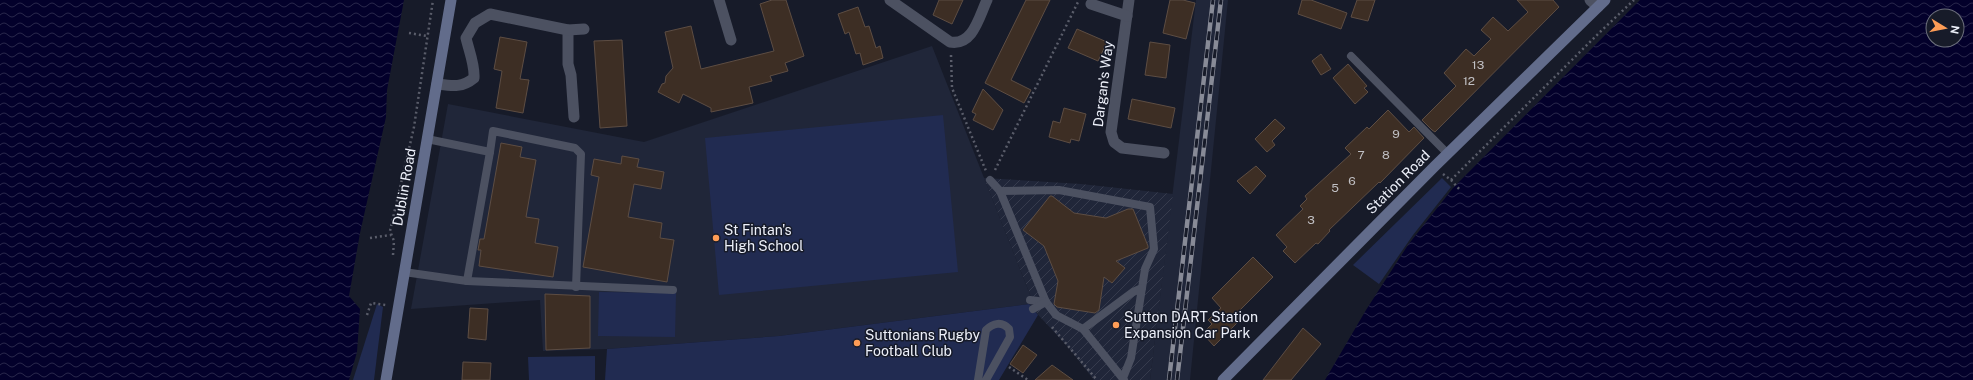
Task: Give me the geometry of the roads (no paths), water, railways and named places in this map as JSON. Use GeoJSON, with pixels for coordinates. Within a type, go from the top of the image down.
{"type":"FeatureCollection","features":[{"type":"Feature","properties":{"kind":"main road","name":"Dublin Road"},"geometry":{"type":"LineString","coordinates":[[386,380],[451,0]]}},
{"type":"Feature","properties":{"kind":"main road","name":"Station Road"},"geometry":{"type":"LineString","coordinates":[[1223,380],[1598,2]]}},
{"type":"Feature","properties":{"kind":"street"},"geometry":{"type":"LineString","coordinates":[[719,0],[731,40]]}},
{"type":"Feature","properties":{"kind":"street"},"geometry":{"type":"LineString","coordinates":[[890,0],[950,42],[960,42],[970,35],[987,0]]}},
{"type":"Feature","properties":{"kind":"street","name":"Dargan's Way"},"geometry":{"type":"LineString","coordinates":[[1129,0],[1111,132],[1114,142],[1122,148],[1164,153]]}},
{"type":"Feature","properties":{"kind":"street"},"geometry":{"type":"LineString","coordinates":[[1091,4],[1127,16]]}},
{"type":"Feature","properties":{"kind":"street"},"geometry":{"type":"LineString","coordinates":[[437,84],[456,87],[468,83],[474,78],[474,70],[466,38],[475,23],[490,14],[568,30],[584,29]]}},
{"type":"Feature","properties":{"kind":"street"},"geometry":{"type":"LineString","coordinates":[[568,30],[568,64],[571,75],[574,117]]}},
{"type":"Feature","properties":{"kind":"lane"},"geometry":{"type":"LineString","coordinates":[[1351,56],[1447,154]]}},
{"type":"Feature","properties":{"kind":"lane"},"geometry":{"type":"LineString","coordinates":[[467,281],[493,131],[575,148],[581,154],[576,286]]}},
{"type":"Feature","properties":{"kind":"lane"},"geometry":{"type":"LineString","coordinates":[[427,139],[490,152]]}},
{"type":"Feature","properties":{"kind":"lane"},"geometry":{"type":"LineString","coordinates":[[990,180],[1000,191],[1046,302],[1056,314],[1083,329],[1124,379]]}},
{"type":"Feature","properties":{"kind":"lane"},"geometry":{"type":"LineString","coordinates":[[1000,191],[1059,190],[1150,207],[1154,249],[1145,269],[1131,358],[1124,379]]}},
{"type":"Feature","properties":{"kind":"lane"},"geometry":{"type":"LineString","coordinates":[[404,272],[467,281],[673,290]]}},
{"type":"Feature","properties":{"kind":"lane"},"geometry":{"type":"LineString","coordinates":[[1083,329],[1133,292],[1142,288]]}},
{"type":"Feature","properties":{"kind":"lane"},"geometry":{"type":"LineString","coordinates":[[1030,300],[1046,302]]}},
{"type":"Feature","properties":{"kind":"lane"},"geometry":{"type":"LineString","coordinates":[[1033,309],[1046,302]]}},
{"type":"Feature","properties":{"kind":"lane"},"geometry":{"type":"LineString","coordinates":[[978,380],[986,330],[996,324],[1002,324],[1009,329],[1010,337],[986,380]]}},
{"type":"Feature","properties":{"kind":"water"},"geometry":{"type":"Polygon","coordinates":[[[0,0],[404,0],[387,90],[386,117],[360,233],[349,296],[360,309],[357,352],[349,380],[0,380],[0,0]]]}},
{"type":"Feature","properties":{"kind":"water"},"geometry":{"type":"Polygon","coordinates":[[[1640,0],[1973,0],[1973,380],[1325,380],[1366,310],[1408,245],[1453,188],[1640,0]]]}},
{"type":"Feature","properties":{"kind":"railway"},"geometry":{"type":"LineString","coordinates":[[1169,380],[1213,0]]}},
{"type":"Feature","properties":{"kind":"railway"},"geometry":{"type":"LineString","coordinates":[[1177,380],[1221,0]]}},
{"type":"Feature","properties":{"kind":"place","name":"St Fintan's High School"},"geometry":{"type":"Point","coordinates":[716,238]}},
{"type":"Feature","properties":{"kind":"place","name":"Sutton DART Station Expansion Car Park"},"geometry":{"type":"Point","coordinates":[1116,325]}},
{"type":"Feature","properties":{"kind":"place","name":"Suttonians Rugby Football Club"},"geometry":{"type":"Point","coordinates":[857,343]}}]}
